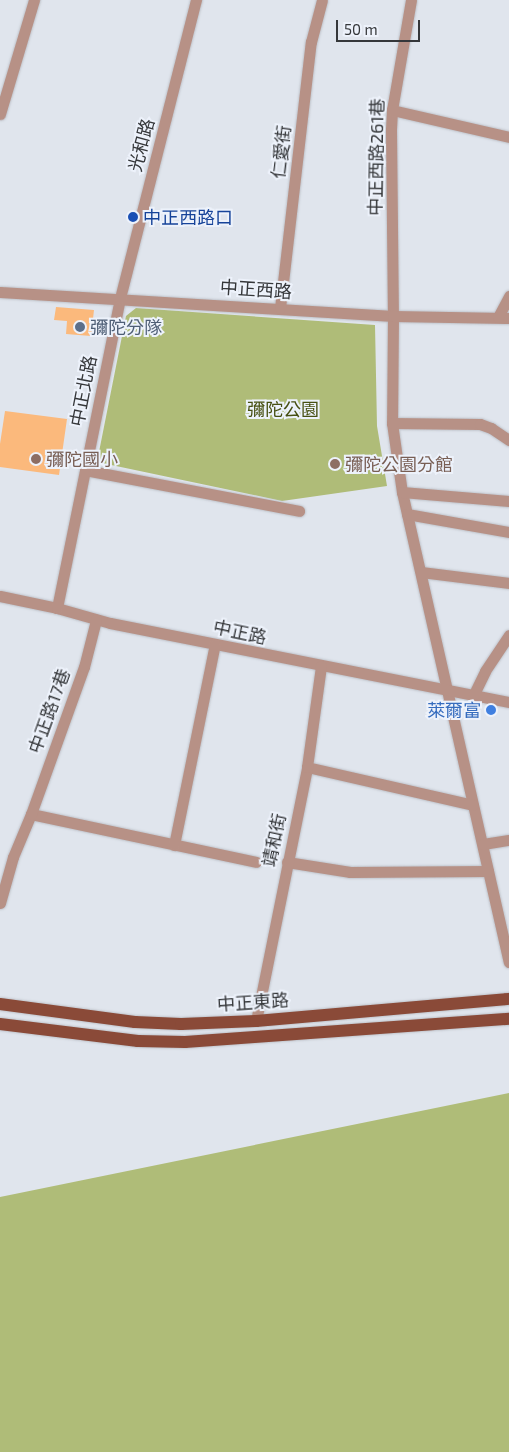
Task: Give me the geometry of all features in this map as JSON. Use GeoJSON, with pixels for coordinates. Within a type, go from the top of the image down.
{"type":"FeatureCollection","features":[{"type":"Feature","properties":{"kind":"main road","name":"中正東路"},"geometry":{"type":"LineString","coordinates":[[0,1004],[135,1022],[181,1024],[256,1020],[509,999]]}},
{"type":"Feature","properties":{"kind":"main road","name":"中正東路"},"geometry":{"type":"LineString","coordinates":[[0,1024],[138,1041],[185,1042],[509,1018]]}},
{"type":"Feature","properties":{"kind":"street"},"geometry":{"type":"LineString","coordinates":[[0,114],[34,0]]}},
{"type":"Feature","properties":{"kind":"street","name":"光和路"},"geometry":{"type":"LineString","coordinates":[[120,298],[196,0]]}},
{"type":"Feature","properties":{"kind":"street","name":"仁愛街"},"geometry":{"type":"LineString","coordinates":[[280,308],[312,42],[322,0]]}},
{"type":"Feature","properties":{"kind":"street","name":"中正西路261巷"},"geometry":{"type":"LineString","coordinates":[[411,0],[392,110],[392,423],[402,492],[509,962]]}},
{"type":"Feature","properties":{"kind":"street"},"geometry":{"type":"LineString","coordinates":[[392,110],[509,137]]}},
{"type":"Feature","properties":{"kind":"street","name":"中正西路"},"geometry":{"type":"LineString","coordinates":[[0,292],[393,316],[504,318]]}},
{"type":"Feature","properties":{"kind":"street"},"geometry":{"type":"LineString","coordinates":[[504,318],[509,296]]}},
{"type":"Feature","properties":{"kind":"street","name":"中正北路"},"geometry":{"type":"LineString","coordinates":[[57,608],[120,298]]}},
{"type":"Feature","properties":{"kind":"street"},"geometry":{"type":"LineString","coordinates":[[392,423],[480,424],[491,428],[509,440]]}},
{"type":"Feature","properties":{"kind":"street"},"geometry":{"type":"LineString","coordinates":[[85,470],[299,512]]}},
{"type":"Feature","properties":{"kind":"street"},"geometry":{"type":"LineString","coordinates":[[402,492],[509,502]]}},
{"type":"Feature","properties":{"kind":"street"},"geometry":{"type":"LineString","coordinates":[[407,514],[509,532]]}},
{"type":"Feature","properties":{"kind":"street"},"geometry":{"type":"LineString","coordinates":[[421,572],[509,583]]}},
{"type":"Feature","properties":{"kind":"street","name":"中正路"},"geometry":{"type":"LineString","coordinates":[[0,596],[57,608],[96,620],[509,702]]}},
{"type":"Feature","properties":{"kind":"street","name":"中正路17巷"},"geometry":{"type":"LineString","coordinates":[[0,903],[13,856],[31,814],[84,667],[96,620]]}},
{"type":"Feature","properties":{"kind":"street"},"geometry":{"type":"LineString","coordinates":[[474,694],[484,672],[509,635]]}},
{"type":"Feature","properties":{"kind":"street"},"geometry":{"type":"LineString","coordinates":[[174,845],[215,644]]}},
{"type":"Feature","properties":{"kind":"street","name":"靖和街"},"geometry":{"type":"LineString","coordinates":[[256,1020],[307,767],[321,666]]}},
{"type":"Feature","properties":{"kind":"street"},"geometry":{"type":"LineString","coordinates":[[307,767],[473,805]]}},
{"type":"Feature","properties":{"kind":"street"},"geometry":{"type":"LineString","coordinates":[[31,814],[256,862]]}},
{"type":"Feature","properties":{"kind":"street"},"geometry":{"type":"LineString","coordinates":[[483,844],[509,840]]}},
{"type":"Feature","properties":{"kind":"street"},"geometry":{"type":"LineString","coordinates":[[287,862],[350,872],[488,871]]}},
{"type":"Feature","properties":{"kind":"green space","name":"彌陀公園"},"geometry":{"type":"Polygon","coordinates":[[[136,308],[375,325],[377,426],[387,486],[282,501],[97,462],[126,316],[136,308]]]}},
{"type":"Feature","properties":{"kind":"green space"},"geometry":{"type":"Polygon","coordinates":[[[509,1093],[509,1452],[0,1452],[0,1197],[509,1093]]]}},
{"type":"Feature","properties":{"kind":"building","name":"彌陀分隊"},"geometry":{"type":"Polygon","coordinates":[[[56,307],[94,310],[91,336],[66,334],[67,321],[54,320],[56,307]]]}},
{"type":"Feature","properties":{"kind":"building"},"geometry":{"type":"Polygon","coordinates":[[[5,411],[67,419],[59,475],[0,467],[0,444],[5,411]]]}},
{"type":"Feature","properties":{"kind":"place","name":"中正西路口"},"geometry":{"type":"Point","coordinates":[133,217]}},
{"type":"Feature","properties":{"kind":"place","name":"彌陀分隊"},"geometry":{"type":"Point","coordinates":[80,327]}},
{"type":"Feature","properties":{"kind":"place","name":"彌陀國小"},"geometry":{"type":"Point","coordinates":[36,459]}},
{"type":"Feature","properties":{"kind":"place","name":"彌陀公園分館"},"geometry":{"type":"Point","coordinates":[335,464]}},
{"type":"Feature","properties":{"kind":"place","name":"萊爾富"},"geometry":{"type":"Point","coordinates":[491,710]}}]}
